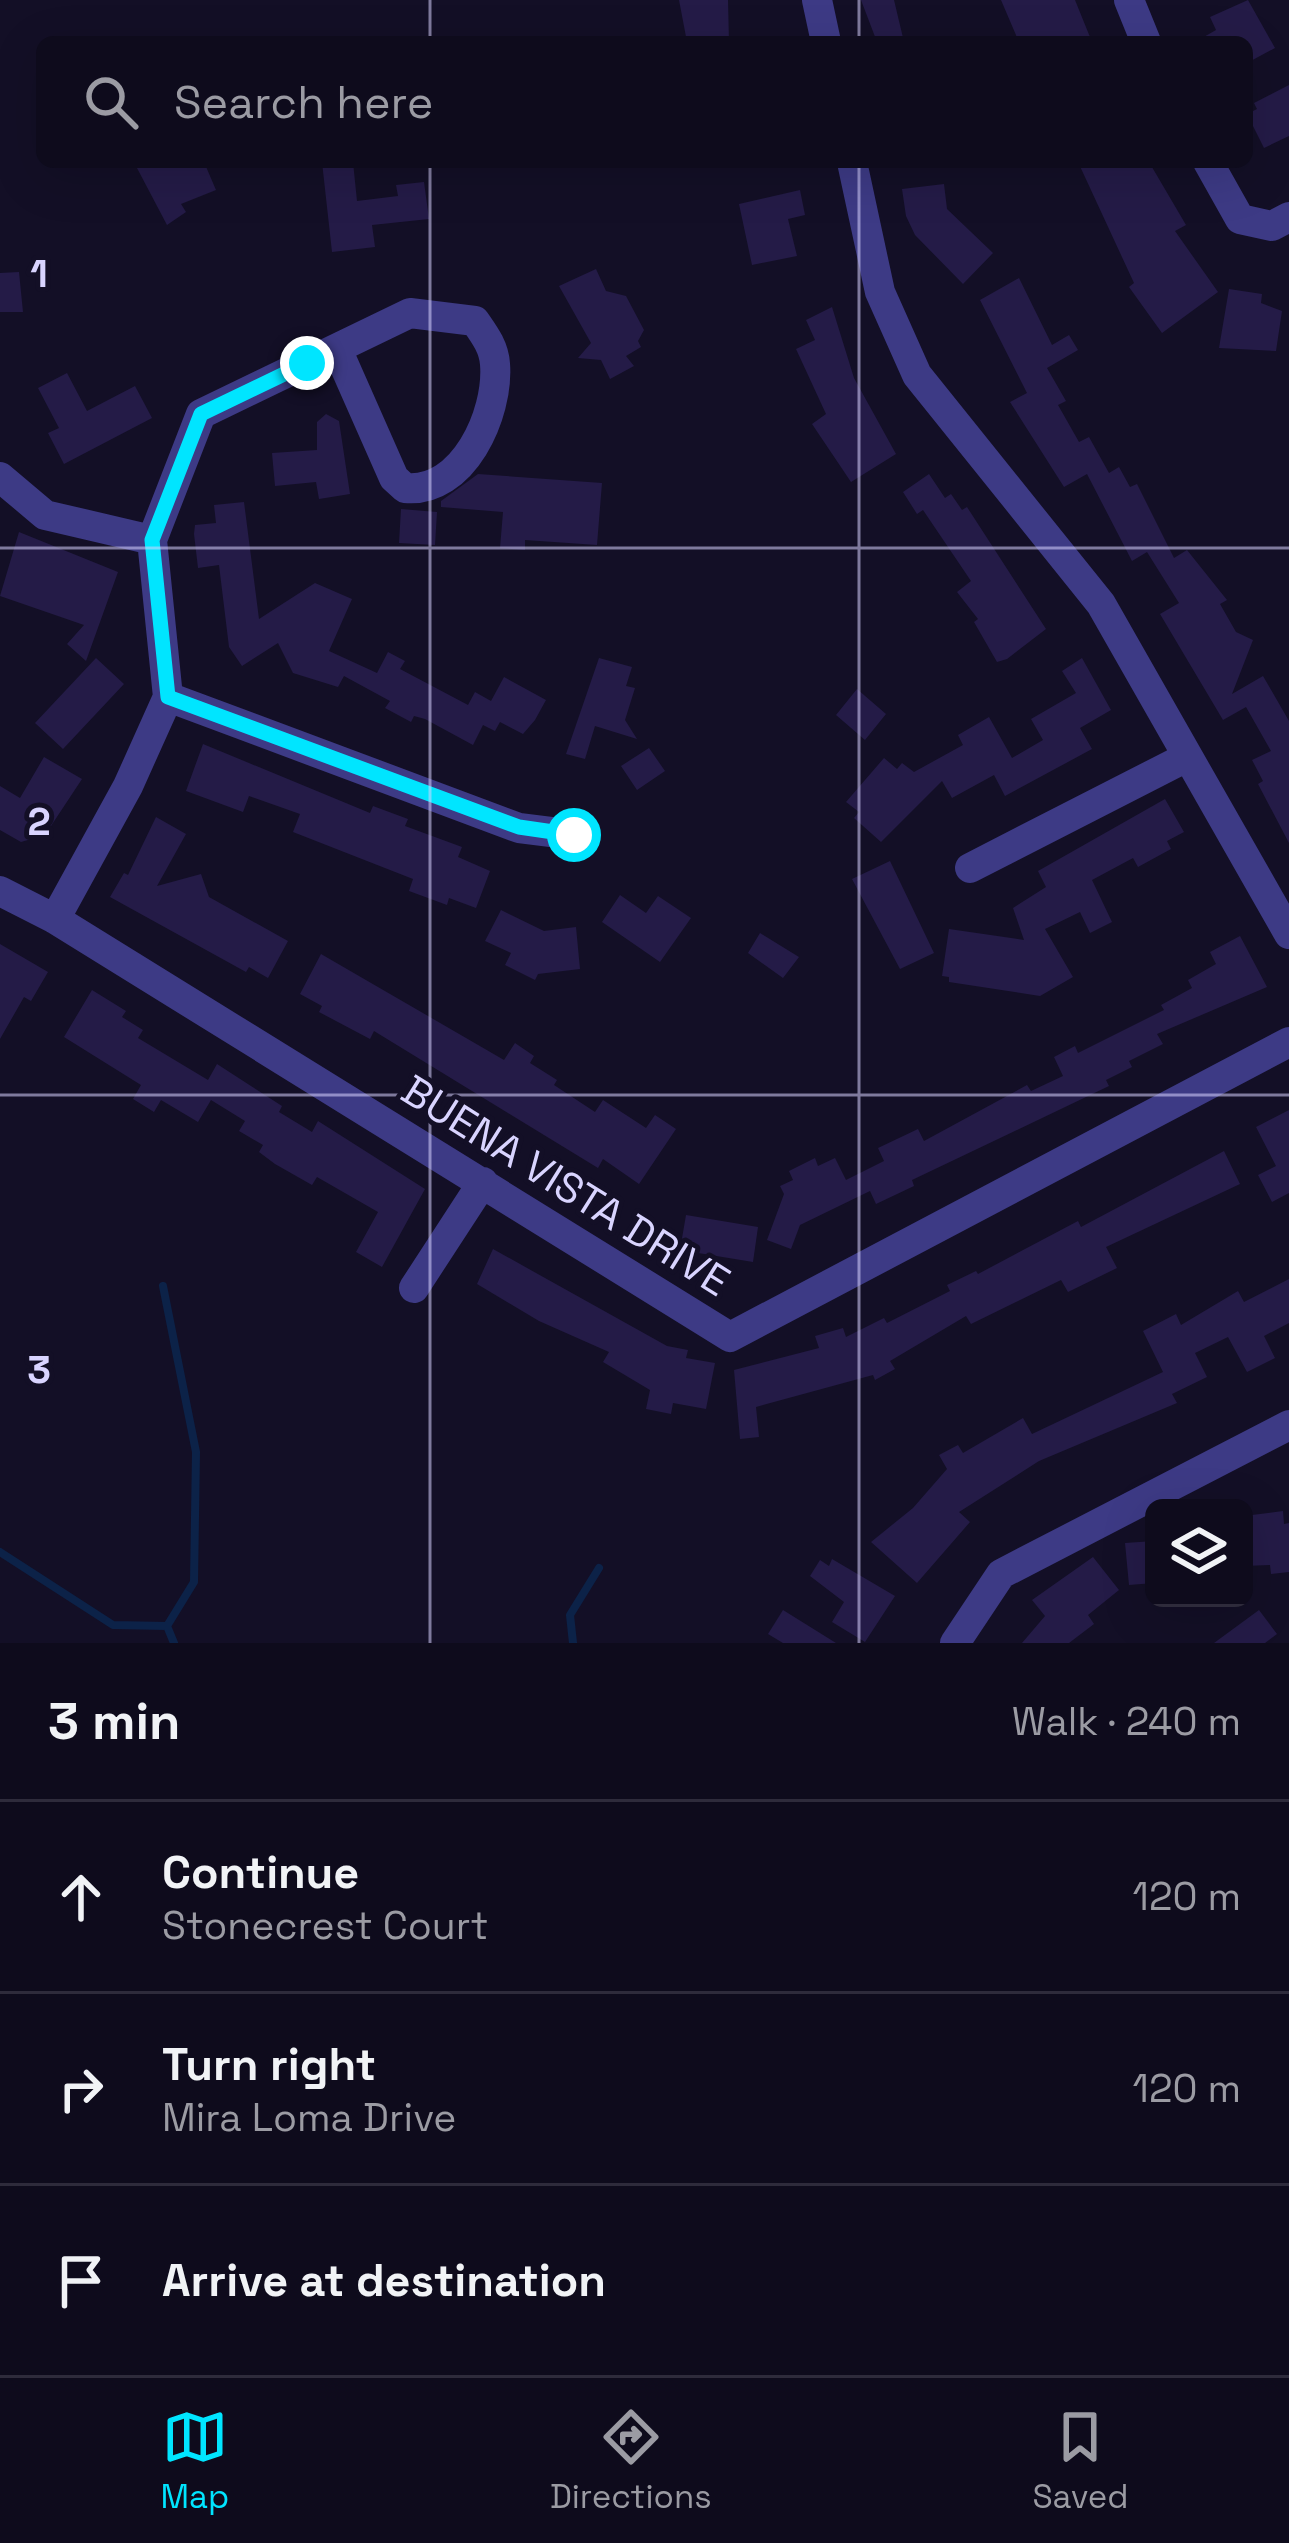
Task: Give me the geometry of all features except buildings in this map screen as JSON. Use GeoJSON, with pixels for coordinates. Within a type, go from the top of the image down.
{"type":"FeatureCollection","features":[{"type":"Feature","properties":{"kind":"street"},"geometry":{"type":"LineString","coordinates":[[817,0],[825,36]]}},
{"type":"Feature","properties":{"kind":"street"},"geometry":{"type":"LineString","coordinates":[[1129,0],[1144,36]]}},
{"type":"Feature","properties":{"kind":"street"},"geometry":{"type":"LineString","coordinates":[[853,168],[880,292],[917,375],[1101,604],[1289,934]]}},
{"type":"Feature","properties":{"kind":"street"},"geometry":{"type":"LineString","coordinates":[[1211,168],[1240,219],[1272,226],[1289,217]]}},
{"type":"Feature","properties":{"kind":"street"},"geometry":{"type":"LineString","coordinates":[[55,919],[128,785],[168,697],[152,540],[201,414],[410,313],[475,321],[495,360],[494,391],[472,448],[451,476],[433,487],[405,488],[394,478],[337,349]]}},
{"type":"Feature","properties":{"kind":"street"},"geometry":{"type":"LineString","coordinates":[[0,477],[44,515],[152,540]]}},
{"type":"Feature","properties":{"kind":"street"},"geometry":{"type":"LineString","coordinates":[[168,697],[519,827],[574,835]]}},
{"type":"Feature","properties":{"kind":"street"},"geometry":{"type":"LineString","coordinates":[[970,868],[1185,758]]}},
{"type":"Feature","properties":{"kind":"street","name":"BUENA VISTA DRIVE"},"geometry":{"type":"LineString","coordinates":[[0,891],[55,919],[730,1337],[1289,1042]]}},
{"type":"Feature","properties":{"kind":"street"},"geometry":{"type":"LineString","coordinates":[[414,1288],[482,1182]]}},
{"type":"Feature","properties":{"kind":"street"},"geometry":{"type":"LineString","coordinates":[[955,1643],[1001,1574],[1289,1424]]}},
{"type":"Feature","properties":{"kind":"waterway"},"geometry":{"type":"LineString","coordinates":[[163,1286],[196,1452],[194,1582],[167,1626]]}},
{"type":"Feature","properties":{"kind":"waterway"},"geometry":{"type":"LineString","coordinates":[[0,1552],[113,1625],[167,1626],[174,1643]]}},
{"type":"Feature","properties":{"kind":"waterway"},"geometry":{"type":"LineString","coordinates":[[573,1643],[570,1615],[599,1568]]}},
{"type":"Feature","properties":{"kind":"route"},"geometry":{"type":"LineString","coordinates":[[307,363],[201,414],[152,540],[168,697],[519,827],[574,835]]}}]}
